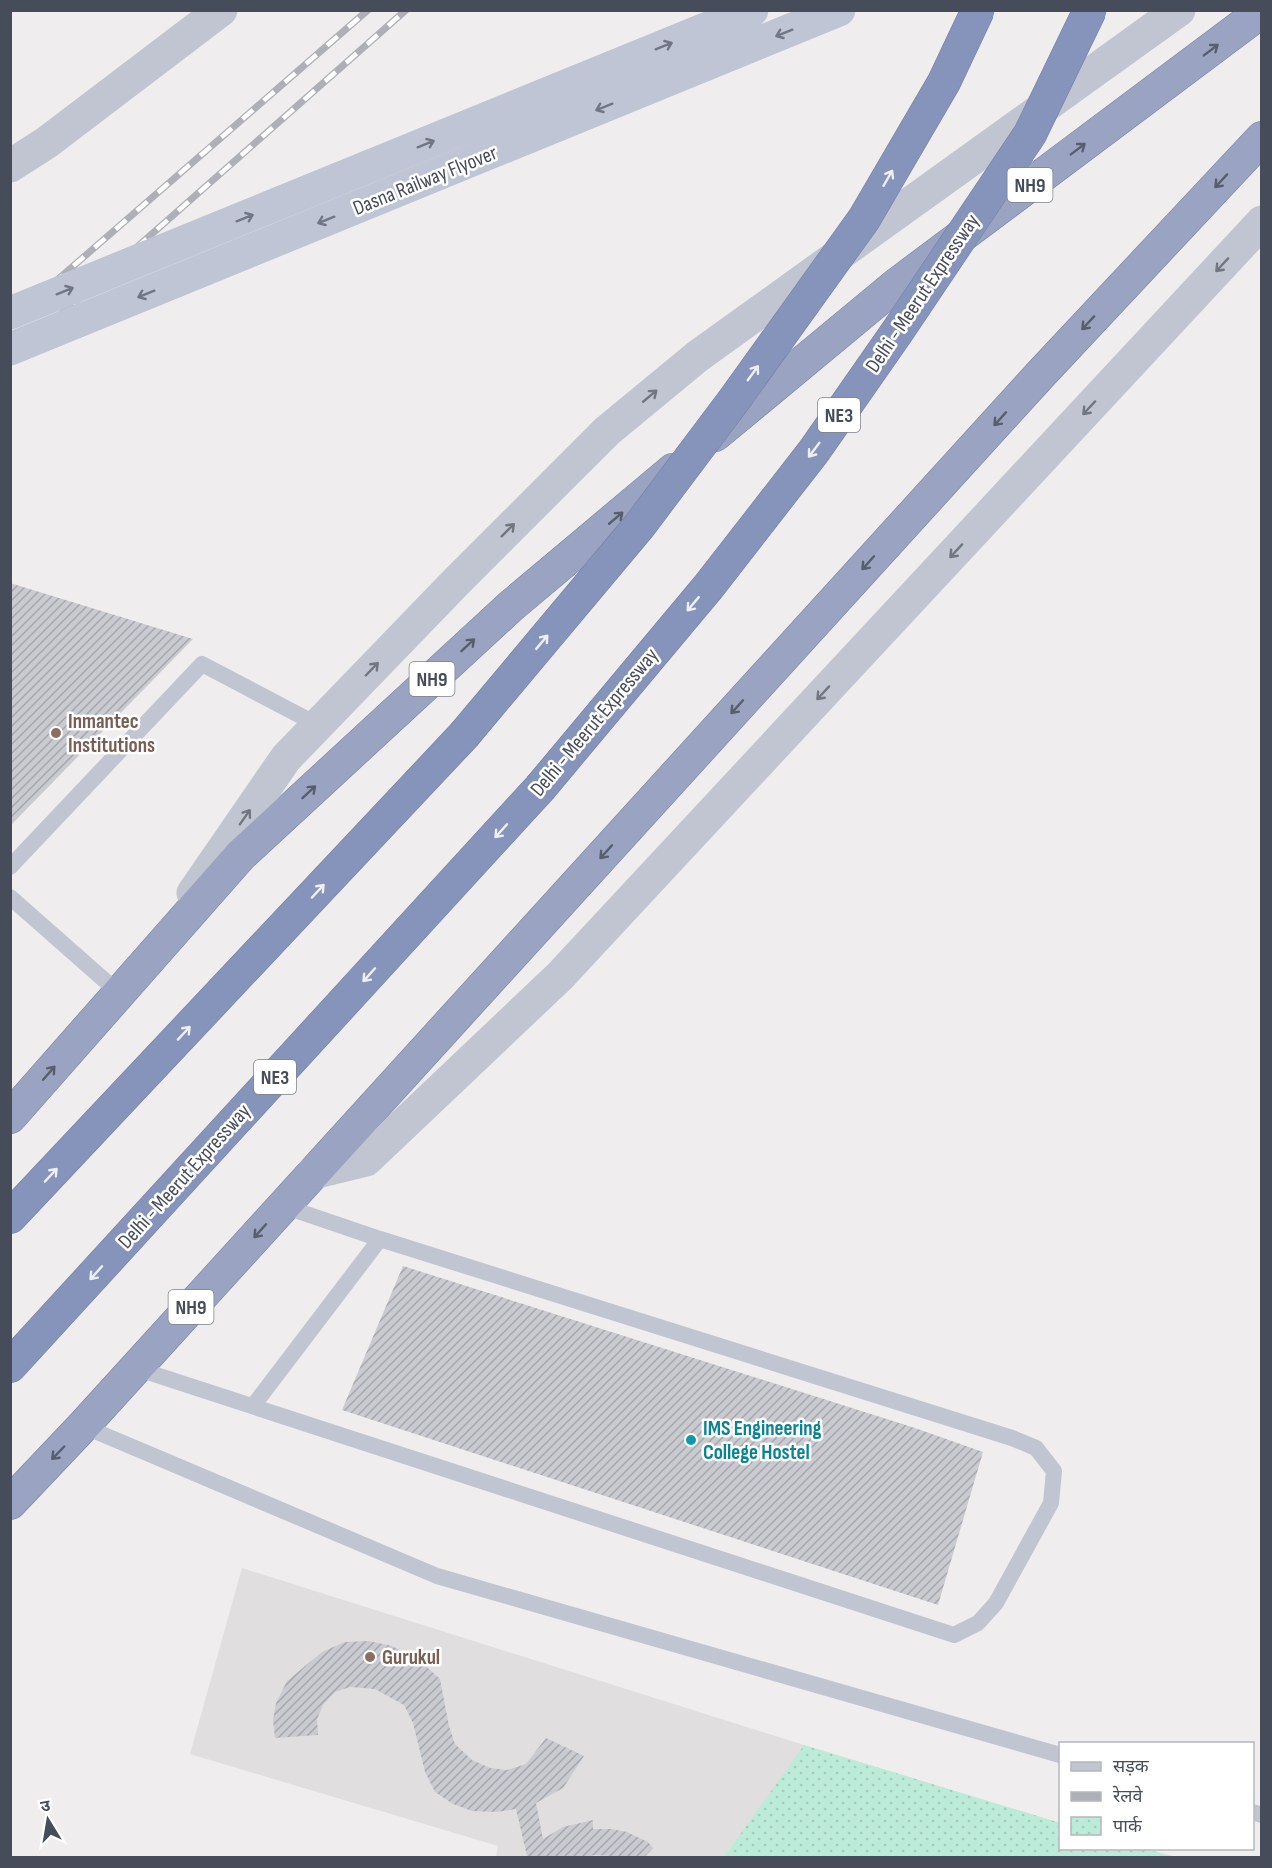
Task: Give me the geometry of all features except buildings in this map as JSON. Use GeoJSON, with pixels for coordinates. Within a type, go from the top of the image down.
{"type":"FeatureCollection","features":[{"type":"Feature","properties":{"kind":"highway"},"geometry":{"type":"LineString","coordinates":[[10,1217],[464,735],[640,525],[734,400],[864,219],[944,82],[978,10]]}},
{"type":"Feature","properties":{"kind":"highway","name":"Delhi - Meerut Expressway"},"geometry":{"type":"LineString","coordinates":[[10,1366],[540,788],[709,586],[814,451],[1030,134],[1090,10]]}},
{"type":"Feature","properties":{"kind":"highway","name":"NH9"},"geometry":{"type":"LineString","coordinates":[[10,1117],[241,855],[511,606],[896,285],[1262,11]]}},
{"type":"Feature","properties":{"kind":"highway","name":"NH9"},"geometry":{"type":"LineString","coordinates":[[10,1503],[83,1426],[1039,376],[1262,138]]}},
{"type":"Feature","properties":{"kind":"main road","name":"Dasna Railway Flyover"},"geometry":{"type":"LineString","coordinates":[[10,314],[752,10]]}},
{"type":"Feature","properties":{"kind":"main road","name":"Dasna Railway Flyover"},"geometry":{"type":"LineString","coordinates":[[10,350],[839,10]]}},
{"type":"Feature","properties":{"kind":"street"},"geometry":{"type":"LineString","coordinates":[[10,166],[46,142],[221,10]]}},
{"type":"Feature","properties":{"kind":"street"},"geometry":{"type":"LineString","coordinates":[[140,969],[286,758],[455,583],[607,431],[698,356],[1179,10]]}},
{"type":"Feature","properties":{"kind":"street"},"geometry":{"type":"LineString","coordinates":[[313,1173],[366,1160],[560,976],[1262,222]]}},
{"type":"Feature","properties":{"kind":"lane"},"geometry":{"type":"LineString","coordinates":[[10,867],[202,664],[318,725]]}},
{"type":"Feature","properties":{"kind":"lane"},"geometry":{"type":"LineString","coordinates":[[10,897],[120,993]]}},
{"type":"Feature","properties":{"kind":"lane"},"geometry":{"type":"LineString","coordinates":[[135,1368],[954,1635],[978,1623],[996,1602],[1051,1503],[1054,1472],[1036,1448],[989,1431],[380,1239],[283,1206]]}},
{"type":"Feature","properties":{"kind":"lane"},"geometry":{"type":"LineString","coordinates":[[253,1406],[380,1239]]}},
{"type":"Feature","properties":{"kind":"lane"},"geometry":{"type":"LineString","coordinates":[[83,1426],[437,1576],[1059,1755]]}},
{"type":"Feature","properties":{"kind":"shaded area","name":"Gurukul"},"geometry":{"type":"Polygon","coordinates":[[[242,1568],[1059,1823],[1059,1850],[1173,1857],[496,1857],[498,1846],[190,1754],[242,1568]]]}},
{"type":"Feature","properties":{"kind":"green space"},"geometry":{"type":"Polygon","coordinates":[[[804,1745],[1059,1823],[1059,1850],[1150,1850],[1176,1857],[724,1857],[804,1745]]]}},
{"type":"Feature","properties":{"kind":"railway"},"geometry":{"type":"LineString","coordinates":[[10,321],[368,10]]}},
{"type":"Feature","properties":{"kind":"railway"},"geometry":{"type":"LineString","coordinates":[[10,359],[406,10]]}},
{"type":"Feature","properties":{"kind":"place","name":"Inmantec Institutions"},"geometry":{"type":"Point","coordinates":[56,733]}},
{"type":"Feature","properties":{"kind":"place","name":"IMS Engineering College Hostel"},"geometry":{"type":"Point","coordinates":[691,1440]}},
{"type":"Feature","properties":{"kind":"place","name":"Gurukul"},"geometry":{"type":"Point","coordinates":[370,1657]}}]}
